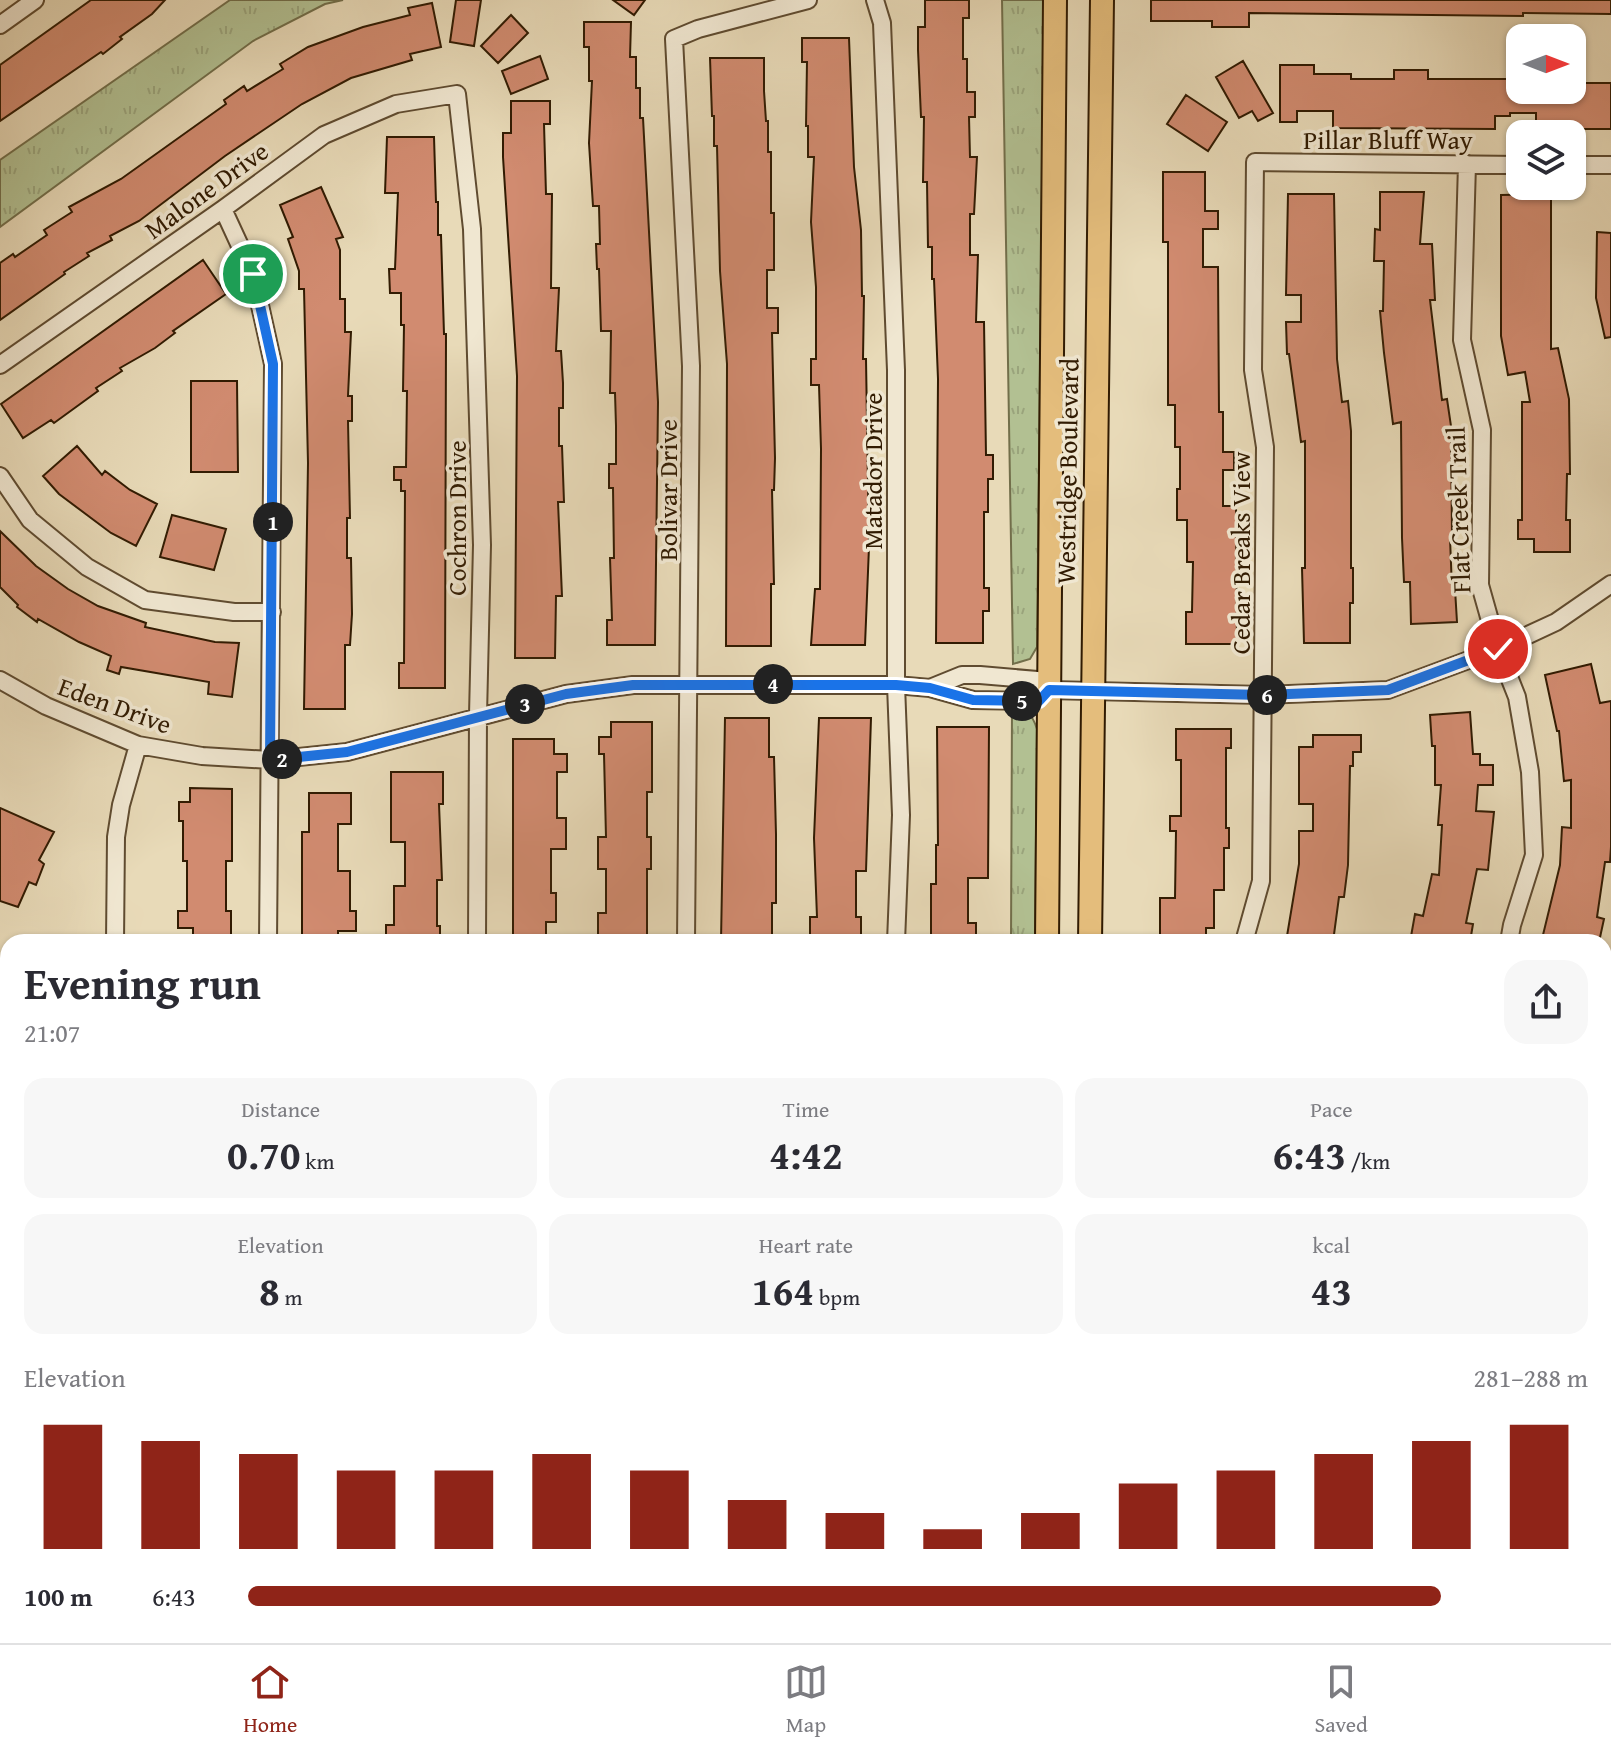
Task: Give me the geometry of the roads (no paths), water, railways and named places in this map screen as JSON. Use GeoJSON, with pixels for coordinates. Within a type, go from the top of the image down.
{"type":"FeatureCollection","features":[{"type":"Feature","properties":{"kind":"main road","name":"Westridge Boulevard"},"geometry":{"type":"LineString","coordinates":[[1047,934],[1055,0]]}},
{"type":"Feature","properties":{"kind":"main road","name":"Westridge Boulevard"},"geometry":{"type":"LineString","coordinates":[[1090,934],[1102,0]]}},
{"type":"Feature","properties":{"kind":"street"},"geometry":{"type":"LineString","coordinates":[[2,20],[35,0]]}},
{"type":"Feature","properties":{"kind":"street","name":"Bolivar Drive"},"geometry":{"type":"LineString","coordinates":[[686,934],[691,366],[674,39],[698,29],[808,0]]}},
{"type":"Feature","properties":{"kind":"street","name":"Matador Drive"},"geometry":{"type":"LineString","coordinates":[[876,1],[882,23],[896,370],[896,685],[901,815],[896,934]]}},
{"type":"Feature","properties":{"kind":"street","name":"Malone Drive"},"geometry":{"type":"LineString","coordinates":[[0,365],[324,135],[396,104],[457,94]]}},
{"type":"Feature","properties":{"kind":"street","name":"Cochron Drive"},"geometry":{"type":"LineString","coordinates":[[457,94],[472,229],[482,545],[477,934]]}},
{"type":"Feature","properties":{"kind":"street","name":"Pillar Bluff Way"},"geometry":{"type":"LineString","coordinates":[[1255,162],[1506,165]]}},
{"type":"Feature","properties":{"kind":"street","name":"Cedar Breaks View"},"geometry":{"type":"LineString","coordinates":[[1246,934],[1261,881],[1265,447],[1253,370],[1255,162]]}},
{"type":"Feature","properties":{"kind":"street","name":"Flat Creek Trail"},"geometry":{"type":"LineString","coordinates":[[1467,164],[1462,340],[1482,430],[1480,585],[1498,649],[1517,697],[1530,772],[1534,855],[1510,934]]}},
{"type":"Feature","properties":{"kind":"street"},"geometry":{"type":"LineString","coordinates":[[1586,165],[1611,165]]}},
{"type":"Feature","properties":{"kind":"street"},"geometry":{"type":"LineString","coordinates":[[223,209],[253,274],[273,364],[268,934]]}},
{"type":"Feature","properties":{"kind":"street"},"geometry":{"type":"LineString","coordinates":[[0,476],[30,520],[87,567],[145,600],[234,612],[272,612]]}},
{"type":"Feature","properties":{"kind":"street","name":"Eden Drive"},"geometry":{"type":"LineString","coordinates":[[930,688],[962,675],[980,675],[1037,680],[1049,690],[1263,695],[1388,690],[1498,649],[1556,622],[1611,584]]}},
{"type":"Feature","properties":{"kind":"street","name":"Eden Drive"},"geometry":{"type":"LineString","coordinates":[[0,680],[46,706],[138,745],[202,756],[270,760],[347,752],[566,694],[633,685],[896,685],[930,688],[973,700],[1039,701],[1049,690]]}},
{"type":"Feature","properties":{"kind":"street"},"geometry":{"type":"LineString","coordinates":[[115,934],[116,837],[121,805],[138,745]]}}]}
